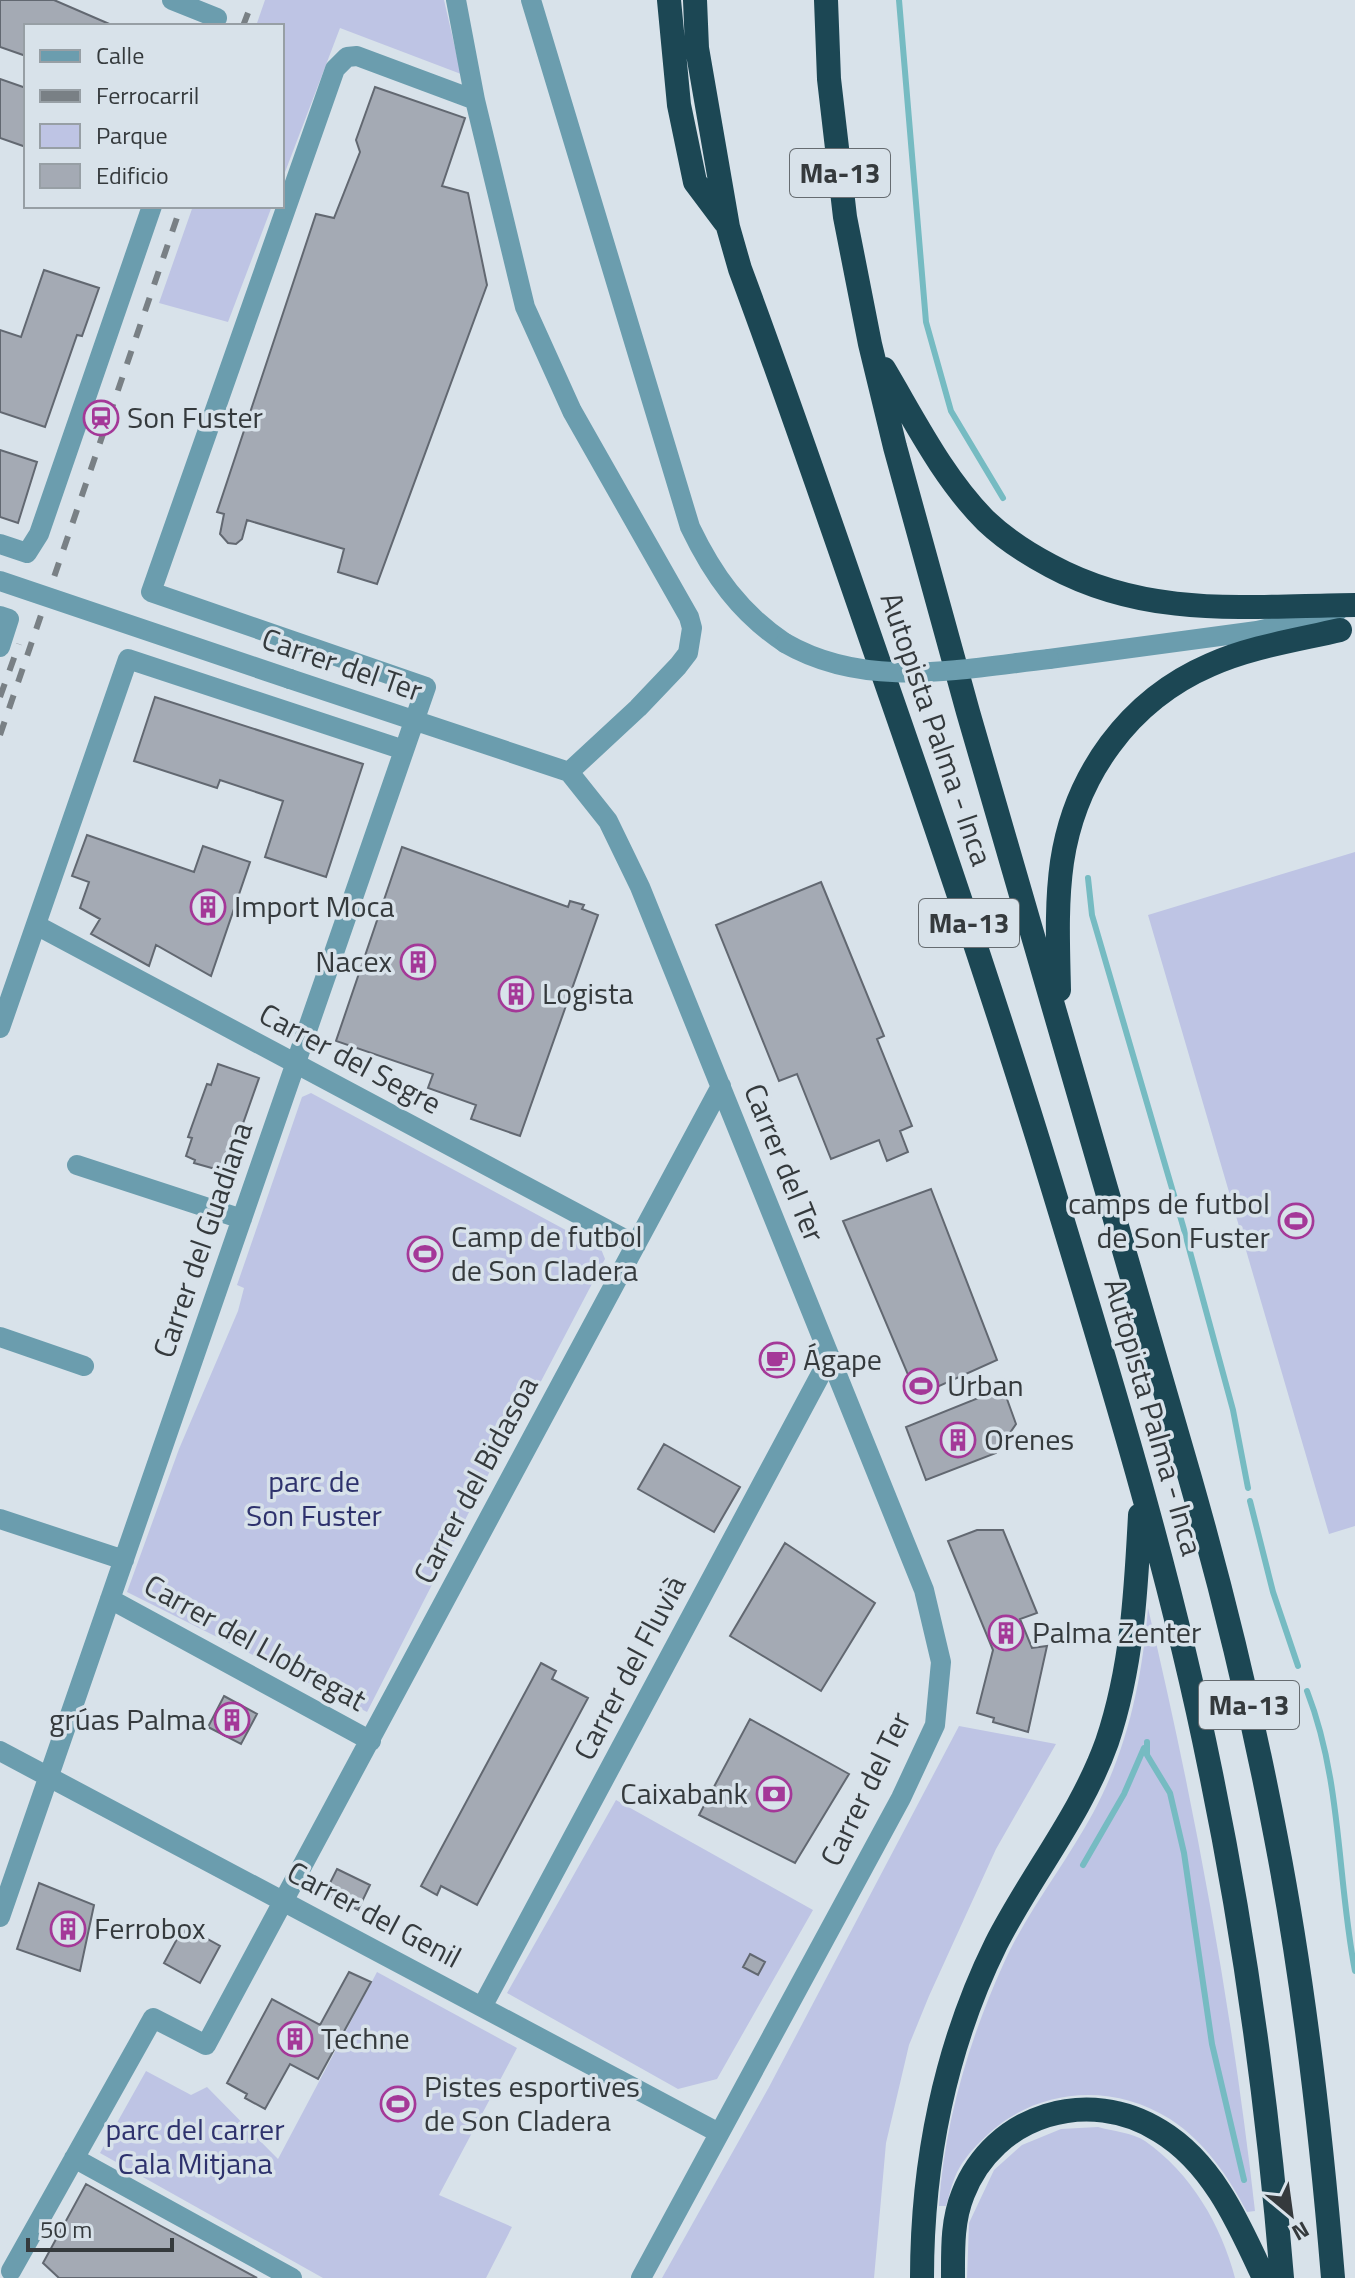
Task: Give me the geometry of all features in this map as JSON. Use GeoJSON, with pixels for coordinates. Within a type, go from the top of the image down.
{"type":"FeatureCollection","features":[{"type":"Feature","properties":{"kind":"highway"},"geometry":{"type":"LineString","coordinates":[[669,0],[679,105],[695,182],[728,227]]}},
{"type":"Feature","properties":{"kind":"highway","name":"Autopista Palma - Inca"},"geometry":{"type":"LineString","coordinates":[[695,0],[697,48],[728,227],[740,269],[940,838],[994,1001],[1078,1269],[1141,1492],[1193,1693],[1245,1953],[1259,2046],[1282,2278]]}},
{"type":"Feature","properties":{"kind":"highway","name":"Autopista Palma - Inca"},"geometry":{"type":"LineString","coordinates":[[826,0],[829,79],[845,217],[870,344],[895,447],[968,712],[1215,1566],[1259,1749],[1307,2026],[1333,2278]]}},
{"type":"Feature","properties":{"kind":"highway"},"geometry":{"type":"LineString","coordinates":[[870,344],[926,441],[971,504],[1020,548],[1069,576],[1097,588],[1156,603],[1182,606],[1355,606]]}},
{"type":"Feature","properties":{"kind":"highway"},"geometry":{"type":"LineString","coordinates":[[1059,1020],[1058,923],[1066,842],[1090,775],[1115,736],[1142,707],[1210,664],[1247,651],[1347,629]]}},
{"type":"Feature","properties":{"kind":"highway"},"geometry":{"type":"LineString","coordinates":[[922,2278],[924,2199],[932,2145],[947,2077],[969,2010],[997,1943],[1093,1777],[1117,1710],[1128,1661],[1133,1618],[1141,1492]]}},
{"type":"Feature","properties":{"kind":"highway"},"geometry":{"type":"LineString","coordinates":[[953,2278],[953,2235],[958,2208],[970,2179],[993,2147],[1031,2120],[1057,2112],[1090,2108],[1139,2119],[1162,2131],[1182,2147],[1235,2215],[1264,2278]]}},
{"type":"Feature","properties":{"kind":"street"},"geometry":{"type":"LineString","coordinates":[[172,0],[218,15]]}},
{"type":"Feature","properties":{"kind":"street"},"geometry":{"type":"LineString","coordinates":[[456,0],[475,100],[525,307],[572,411],[689,617],[692,628],[688,653],[678,666],[569,772]]}},
{"type":"Feature","properties":{"kind":"street"},"geometry":{"type":"LineString","coordinates":[[531,0],[690,527],[709,564],[751,617],[785,643],[828,662],[887,672],[951,670],[1257,631],[1347,629]]}},
{"type":"Feature","properties":{"kind":"street","name":"Carrer del Guadiana"},"geometry":{"type":"LineString","coordinates":[[48,1778],[426,687],[151,592],[335,69],[347,57],[357,56],[475,100]]}},
{"type":"Feature","properties":{"kind":"street"},"geometry":{"type":"LineString","coordinates":[[0,544],[27,553],[39,534],[151,208]]}},
{"type":"Feature","properties":{"kind":"street","name":"Carrer del Ter"},"geometry":{"type":"LineString","coordinates":[[0,581],[569,772],[603,814],[622,845],[924,1590],[941,1662],[935,1725],[901,1798],[641,2278]]}},
{"type":"Feature","properties":{"kind":"street"},"geometry":{"type":"LineString","coordinates":[[1257,631],[1355,606]]}},
{"type":"Feature","properties":{"kind":"street"},"geometry":{"type":"LineString","coordinates":[[0,616],[9,619],[0,647]]}},
{"type":"Feature","properties":{"kind":"street","name":"Carrer del Ter"},"geometry":{"type":"LineString","coordinates":[[36,925],[128,659],[404,750]]}},
{"type":"Feature","properties":{"kind":"street"},"geometry":{"type":"LineString","coordinates":[[0,1028],[36,925]]}},
{"type":"Feature","properties":{"kind":"street","name":"Carrer del Segre"},"geometry":{"type":"LineString","coordinates":[[36,925],[636,1245]]}},
{"type":"Feature","properties":{"kind":"street","name":"Carrer del Bidasoa"},"geometry":{"type":"LineString","coordinates":[[74,2158],[153,2018],[206,2045],[721,1086]]}},
{"type":"Feature","properties":{"kind":"street"},"geometry":{"type":"LineString","coordinates":[[77,1165],[242,1219]]}},
{"type":"Feature","properties":{"kind":"street"},"geometry":{"type":"LineString","coordinates":[[0,1337],[84,1366]]}},
{"type":"Feature","properties":{"kind":"street","name":"Carrer del Fluvià"},"geometry":{"type":"LineString","coordinates":[[482,2007],[830,1357]]}},
{"type":"Feature","properties":{"kind":"street"},"geometry":{"type":"LineString","coordinates":[[0,1519],[124,1560]]}},
{"type":"Feature","properties":{"kind":"street","name":"Carrer del Llobregat"},"geometry":{"type":"LineString","coordinates":[[110,1599],[371,1741]]}},
{"type":"Feature","properties":{"kind":"street","name":"Carrer del Genil"},"geometry":{"type":"LineString","coordinates":[[0,1751],[719,2133]]}},
{"type":"Feature","properties":{"kind":"street"},"geometry":{"type":"LineString","coordinates":[[0,1917],[48,1778]]}},
{"type":"Feature","properties":{"kind":"street"},"geometry":{"type":"LineString","coordinates":[[10,2269],[74,2158],[292,2278]]}},
{"type":"Feature","properties":{"kind":"green space"},"geometry":{"type":"Polygon","coordinates":[[[265,0],[444,0],[461,74],[340,28],[284,175],[284,24],[257,24],[265,0]]]}},
{"type":"Feature","properties":{"kind":"green space"},"geometry":{"type":"Polygon","coordinates":[[[192,208],[271,208],[228,322],[159,303],[192,208]]]}},
{"type":"Feature","properties":{"kind":"green space","name":"camps de futbol de Son Fuster"},"geometry":{"type":"Polygon","coordinates":[[[1355,852],[1355,1526],[1329,1534],[1148,915],[1355,852]]]}},
{"type":"Feature","properties":{"kind":"green space","name":"parc de Son Fuster"},"geometry":{"type":"Polygon","coordinates":[[[311,1093],[601,1249],[605,1259],[527,1408],[513,1401],[505,1422],[511,1430],[367,1712],[127,1592],[179,1449],[238,1311],[244,1288],[237,1285],[302,1097],[311,1093]]]}},
{"type":"Feature","properties":{"kind":"green space"},"geometry":{"type":"Polygon","coordinates":[[[1148,1608],[1210,1908],[1235,2059],[1255,2211],[1247,2212],[1214,2161],[1183,2128],[1146,2107],[1096,2095],[1046,2101],[1000,2124],[966,2158],[955,2177],[946,2206],[939,2206],[952,2113],[979,2023],[1013,1945],[1093,1813],[1116,1764],[1137,1687],[1148,1608]]]}},
{"type":"Feature","properties":{"kind":"green space"},"geometry":{"type":"Polygon","coordinates":[[[959,1726],[1056,1744],[996,1849],[909,2045],[886,2143],[874,2278],[662,2278],[769,2087],[959,1726]]]}},
{"type":"Feature","properties":{"kind":"green space"},"geometry":{"type":"Polygon","coordinates":[[[616,1800],[813,1910],[717,2079],[678,2089],[507,1993],[616,1800]]]}},
{"type":"Feature","properties":{"kind":"green space","name":"Pistes esportives de Son Cladera"},"geometry":{"type":"Polygon","coordinates":[[[377,1972],[517,2048],[439,2195],[512,2227],[486,2278],[323,2278],[100,2153],[146,2071],[191,2095],[207,2087],[278,2159],[377,1972]]]}},
{"type":"Feature","properties":{"kind":"green space"},"geometry":{"type":"Polygon","coordinates":[[[1098,2127],[1140,2138],[1176,2168],[1190,2184],[1212,2220],[1235,2278],[967,2278],[969,2223],[994,2170],[1022,2145],[1061,2129],[1098,2127]]]}},
{"type":"Feature","properties":{"kind":"building"},"geometry":{"type":"Polygon","coordinates":[[[0,0],[54,0],[109,24],[24,24],[24,55],[0,47],[0,0]]]}},
{"type":"Feature","properties":{"kind":"building"},"geometry":{"type":"Polygon","coordinates":[[[0,79],[24,87],[24,146],[0,138],[0,79]]]}},
{"type":"Feature","properties":{"kind":"building"},"geometry":{"type":"Polygon","coordinates":[[[375,87],[465,118],[442,186],[468,193],[487,285],[377,584],[338,572],[344,549],[247,520],[242,539],[236,544],[228,543],[220,534],[224,514],[217,512],[316,214],[334,218],[360,152],[356,140],[375,87]]]}},
{"type":"Feature","properties":{"kind":"building"},"geometry":{"type":"Polygon","coordinates":[[[44,270],[99,288],[82,336],[77,335],[45,427],[0,412],[0,330],[21,337],[44,270]]]}},
{"type":"Feature","properties":{"kind":"building"},"geometry":{"type":"Polygon","coordinates":[[[0,450],[37,462],[18,523],[0,517],[0,450]]]}},
{"type":"Feature","properties":{"kind":"building"},"geometry":{"type":"Polygon","coordinates":[[[155,697],[363,764],[326,877],[265,857],[283,801],[220,780],[217,788],[134,761],[155,697]]]}},
{"type":"Feature","properties":{"kind":"building"},"geometry":{"type":"Polygon","coordinates":[[[87,835],[194,872],[203,846],[250,862],[211,976],[156,945],[149,966],[91,934],[100,919],[80,908],[89,882],[72,876],[87,835]]]}},
{"type":"Feature","properties":{"kind":"building"},"geometry":{"type":"Polygon","coordinates":[[[402,847],[568,907],[570,901],[584,905],[582,909],[598,915],[520,1136],[471,1119],[476,1105],[428,1088],[433,1074],[336,1041],[402,847]]]}},
{"type":"Feature","properties":{"kind":"building"},"geometry":{"type":"Polygon","coordinates":[[[821,882],[884,1036],[877,1039],[912,1126],[900,1131],[908,1152],[887,1161],[879,1140],[831,1159],[797,1074],[779,1081],[716,925],[821,882]]]}},
{"type":"Feature","properties":{"kind":"building"},"geometry":{"type":"Polygon","coordinates":[[[218,1064],[259,1078],[226,1172],[194,1163],[195,1160],[186,1156],[192,1138],[188,1137],[207,1084],[211,1085],[218,1064]]]}},
{"type":"Feature","properties":{"kind":"building"},"geometry":{"type":"Polygon","coordinates":[[[931,1189],[997,1360],[917,1396],[843,1221],[931,1189]]]}},
{"type":"Feature","properties":{"kind":"building","name":"Orenes"},"geometry":{"type":"Polygon","coordinates":[[[1003,1388],[1016,1424],[996,1453],[926,1480],[906,1427],[1003,1388]]]}},
{"type":"Feature","properties":{"kind":"building"},"geometry":{"type":"Polygon","coordinates":[[[664,1444],[740,1487],[714,1532],[638,1489],[664,1444]]]}},
{"type":"Feature","properties":{"kind":"building","name":"Palma Zenter"},"geometry":{"type":"Polygon","coordinates":[[[977,1530],[1003,1530],[1037,1613],[1020,1619],[1032,1648],[1047,1646],[1028,1732],[993,1722],[994,1718],[977,1713],[993,1650],[948,1541],[977,1530]]]}},
{"type":"Feature","properties":{"kind":"building"},"geometry":{"type":"Polygon","coordinates":[[[785,1543],[875,1603],[821,1691],[730,1636],[785,1543]]]}},
{"type":"Feature","properties":{"kind":"building"},"geometry":{"type":"Polygon","coordinates":[[[541,1663],[556,1671],[552,1679],[588,1698],[477,1905],[441,1886],[437,1895],[421,1886],[541,1663]]]}},
{"type":"Feature","properties":{"kind":"building","name":"grúas Palma"},"geometry":{"type":"Polygon","coordinates":[[[224,1696],[257,1714],[241,1744],[208,1727],[224,1696]]]}},
{"type":"Feature","properties":{"kind":"building"},"geometry":{"type":"Polygon","coordinates":[[[750,1719],[849,1774],[795,1863],[699,1815],[750,1719]]]}},
{"type":"Feature","properties":{"kind":"building"},"geometry":{"type":"Polygon","coordinates":[[[337,1869],[370,1885],[358,1910],[325,1893],[337,1869]]]}},
{"type":"Feature","properties":{"kind":"building","name":"Ferrobox"},"geometry":{"type":"Polygon","coordinates":[[[39,1883],[94,1905],[80,1971],[17,1949],[39,1883]]]}},
{"type":"Feature","properties":{"kind":"building"},"geometry":{"type":"Polygon","coordinates":[[[184,1926],[220,1946],[200,1983],[164,1963],[184,1926]]]}},
{"type":"Feature","properties":{"kind":"building"},"geometry":{"type":"Polygon","coordinates":[[[750,1954],[765,1962],[758,1975],[743,1967],[750,1954]]]}},
{"type":"Feature","properties":{"kind":"building","name":"Techne"},"geometry":{"type":"Polygon","coordinates":[[[349,1972],[371,1982],[318,2079],[290,2064],[265,2109],[227,2083],[272,1999],[320,2025],[349,1972]]]}},
{"type":"Feature","properties":{"kind":"building"},"geometry":{"type":"Polygon","coordinates":[[[86,2184],[257,2278],[59,2278],[43,2263],[86,2184]]]}},
{"type":"Feature","properties":{"kind":"waterway"},"geometry":{"type":"LineString","coordinates":[[899,0],[926,322],[951,411],[1003,498]]}},
{"type":"Feature","properties":{"kind":"waterway"},"geometry":{"type":"LineString","coordinates":[[1088,878],[1092,915],[1183,1226],[1233,1410],[1248,1488]]}},
{"type":"Feature","properties":{"kind":"waterway"},"geometry":{"type":"LineString","coordinates":[[1250,1501],[1273,1592],[1298,1666]]}},
{"type":"Feature","properties":{"kind":"waterway"},"geometry":{"type":"LineString","coordinates":[[1307,1691],[1327,1760],[1355,1971]]}},
{"type":"Feature","properties":{"kind":"waterway"},"geometry":{"type":"LineString","coordinates":[[1147,1742],[1147,1755],[1170,1793],[1184,1853],[1212,2044],[1244,2180]]}},
{"type":"Feature","properties":{"kind":"waterway"},"geometry":{"type":"LineString","coordinates":[[1083,1865],[1124,1794],[1144,1748]]}},
{"type":"Feature","properties":{"kind":"railway"},"geometry":{"type":"LineString","coordinates":[[244,24],[253,0]]}},
{"type":"Feature","properties":{"kind":"railway"},"geometry":{"type":"LineString","coordinates":[[0,735],[180,208]]}},
{"type":"Feature","properties":{"kind":"railway"},"geometry":{"type":"LineString","coordinates":[[0,697],[19,644]]}},
{"type":"Feature","properties":{"kind":"place","name":"Son Fuster"},"geometry":{"type":"Point","coordinates":[101,418]}},
{"type":"Feature","properties":{"kind":"place","name":"Import Moca"},"geometry":{"type":"Point","coordinates":[208,907]}},
{"type":"Feature","properties":{"kind":"place","name":"Nacex"},"geometry":{"type":"Point","coordinates":[418,962]}},
{"type":"Feature","properties":{"kind":"place","name":"Logista"},"geometry":{"type":"Point","coordinates":[516,994]}},
{"type":"Feature","properties":{"kind":"place","name":"camps de futbol de Son Fuster"},"geometry":{"type":"Point","coordinates":[1296,1221]}},
{"type":"Feature","properties":{"kind":"place","name":"Camp de futbol de Son Cladera"},"geometry":{"type":"Point","coordinates":[425,1254]}},
{"type":"Feature","properties":{"kind":"place","name":"Ágape"},"geometry":{"type":"Point","coordinates":[777,1360]}},
{"type":"Feature","properties":{"kind":"place","name":"Urban"},"geometry":{"type":"Point","coordinates":[921,1386]}},
{"type":"Feature","properties":{"kind":"place","name":"Orenes"},"geometry":{"type":"Point","coordinates":[958,1440]}},
{"type":"Feature","properties":{"kind":"place","name":"Palma Zenter"},"geometry":{"type":"Point","coordinates":[1006,1633]}},
{"type":"Feature","properties":{"kind":"place","name":"grúas Palma"},"geometry":{"type":"Point","coordinates":[232,1720]}},
{"type":"Feature","properties":{"kind":"place","name":"Caixabank"},"geometry":{"type":"Point","coordinates":[774,1794]}},
{"type":"Feature","properties":{"kind":"place","name":"Ferrobox"},"geometry":{"type":"Point","coordinates":[68,1929]}},
{"type":"Feature","properties":{"kind":"place","name":"Techne"},"geometry":{"type":"Point","coordinates":[295,2039]}},
{"type":"Feature","properties":{"kind":"place","name":"Pistes esportives de Son Cladera"},"geometry":{"type":"Point","coordinates":[398,2104]}},
{"type":"Feature","properties":{"kind":"park label","name":"parc del carrer Cala Mitjana"},"geometry":{"type":"Point","coordinates":[195,2147]}}]}
